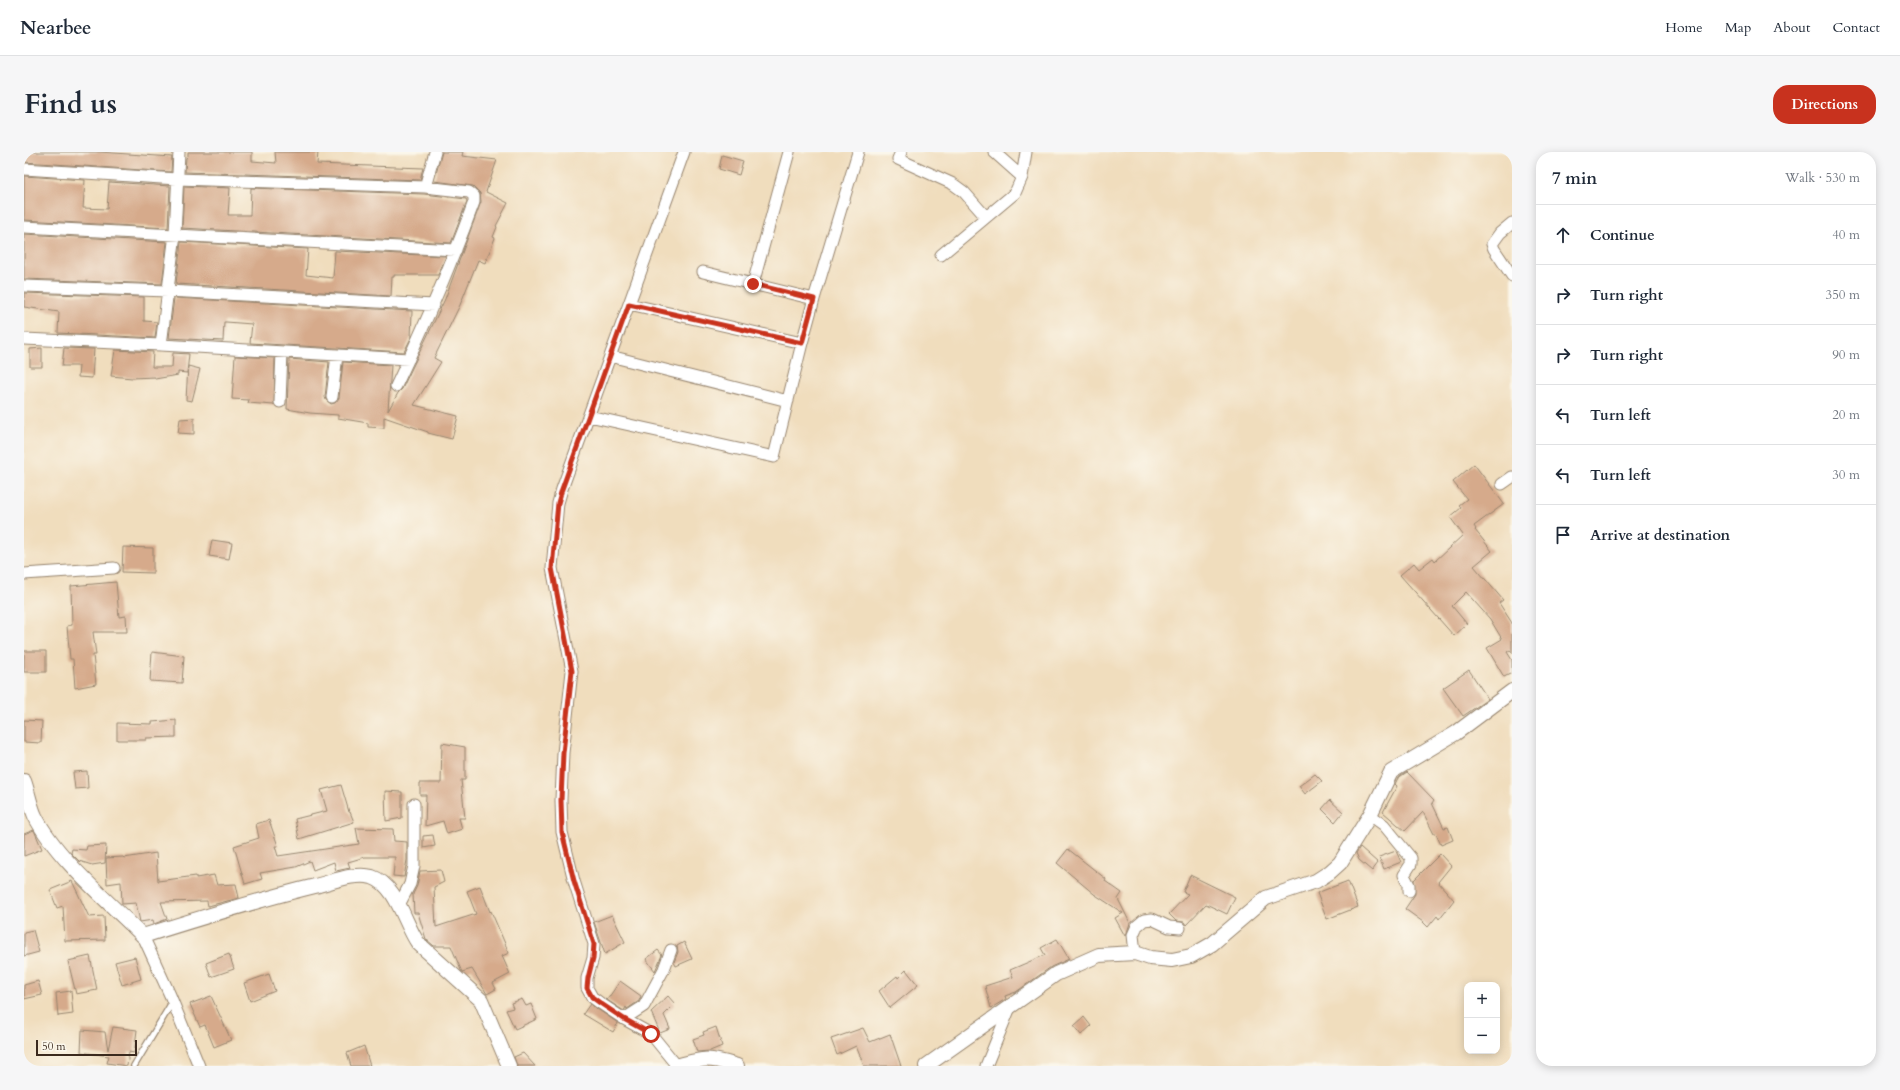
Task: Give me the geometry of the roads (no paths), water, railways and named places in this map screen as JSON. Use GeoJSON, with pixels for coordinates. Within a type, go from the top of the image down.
{"type":"FeatureCollection","features":[{"type":"Feature","properties":{"kind":"street"},"geometry":{"type":"LineString","coordinates":[[161,345],[174,234],[179,152]]}},
{"type":"Feature","properties":{"kind":"street"},"geometry":{"type":"LineString","coordinates":[[425,187],[435,152]]}},
{"type":"Feature","properties":{"kind":"street"},"geometry":{"type":"LineString","coordinates":[[684,152],[558,503],[552,568],[572,671],[563,753],[561,800],[562,832],[569,863],[594,944],[593,958],[587,988],[592,997],[624,1019],[651,1034],[677,1066],[700,1059],[714,1059],[737,1066]]}},
{"type":"Feature","properties":{"kind":"street"},"geometry":{"type":"LineString","coordinates":[[753,284],[789,152]]}},
{"type":"Feature","properties":{"kind":"street"},"geometry":{"type":"LineString","coordinates":[[589,416],[774,457],[814,299],[858,152]]}},
{"type":"Feature","properties":{"kind":"street"},"geometry":{"type":"LineString","coordinates":[[901,152],[898,159],[937,176],[958,188],[973,200],[986,217]]}},
{"type":"Feature","properties":{"kind":"street"},"geometry":{"type":"LineString","coordinates":[[994,152],[1022,177]]}},
{"type":"Feature","properties":{"kind":"street"},"geometry":{"type":"LineString","coordinates":[[941,255],[1015,193],[1022,177],[1026,152]]}},
{"type":"Feature","properties":{"kind":"street"},"geometry":{"type":"LineString","coordinates":[[24,169],[177,179],[425,187],[469,192],[474,196],[474,202],[456,250],[434,305],[396,386]]}},
{"type":"Feature","properties":{"kind":"street"},"geometry":{"type":"LineString","coordinates":[[1512,223],[1500,233],[1492,244],[1494,250],[1512,276]]}},
{"type":"Feature","properties":{"kind":"street"},"geometry":{"type":"LineString","coordinates":[[24,227],[456,250]]}},
{"type":"Feature","properties":{"kind":"street"},"geometry":{"type":"LineString","coordinates":[[703,272],[814,299]]}},
{"type":"Feature","properties":{"kind":"street"},"geometry":{"type":"LineString","coordinates":[[24,286],[168,291],[434,305]]}},
{"type":"Feature","properties":{"kind":"street"},"geometry":{"type":"LineString","coordinates":[[629,304],[802,343]]}},
{"type":"Feature","properties":{"kind":"street"},"geometry":{"type":"LineString","coordinates":[[24,339],[409,359]]}},
{"type":"Feature","properties":{"kind":"street"},"geometry":{"type":"LineString","coordinates":[[280,402],[282,352]]}},
{"type":"Feature","properties":{"kind":"street"},"geometry":{"type":"LineString","coordinates":[[332,397],[337,355]]}},
{"type":"Feature","properties":{"kind":"street"},"geometry":{"type":"LineString","coordinates":[[610,356],[788,401]]}},
{"type":"Feature","properties":{"kind":"street"},"geometry":{"type":"LineString","coordinates":[[1502,484],[1512,477]]}},
{"type":"Feature","properties":{"kind":"street"},"geometry":{"type":"LineString","coordinates":[[24,574],[114,568]]}},
{"type":"Feature","properties":{"kind":"street"},"geometry":{"type":"LineString","coordinates":[[926,1066],[1056,974],[1099,955],[1135,953],[1150,958],[1172,960],[1191,956],[1212,944],[1266,898],[1316,882],[1340,863],[1370,815],[1391,772],[1456,733],[1512,691]]}},
{"type":"Feature","properties":{"kind":"street"},"geometry":{"type":"LineString","coordinates":[[24,781],[35,815],[46,835],[65,858],[143,936],[199,1066]]}},
{"type":"Feature","properties":{"kind":"street"},"geometry":{"type":"LineString","coordinates":[[399,905],[410,884],[414,866],[414,804]]}},
{"type":"Feature","properties":{"kind":"street"},"geometry":{"type":"LineString","coordinates":[[1370,815],[1384,825],[1411,858],[1411,864],[1404,875],[1409,885],[1409,892]]}},
{"type":"Feature","properties":{"kind":"street"},"geometry":{"type":"LineString","coordinates":[[143,936],[278,895],[352,877],[372,877],[383,884],[399,905],[418,944],[481,1000],[509,1066]]}},
{"type":"Feature","properties":{"kind":"street"},"geometry":{"type":"LineString","coordinates":[[1135,953],[1134,934],[1138,926],[1144,920],[1152,918],[1169,927],[1180,928]]}},
{"type":"Feature","properties":{"kind":"street"},"geometry":{"type":"LineString","coordinates":[[624,1019],[644,1006],[664,969],[671,950]]}},
{"type":"Feature","properties":{"kind":"street"},"geometry":{"type":"LineString","coordinates":[[986,1066],[1012,1005]]}},
{"type":"Feature","properties":{"kind":"lane"},"geometry":{"type":"LineString","coordinates":[[134,1066],[172,1001]]}}]}
